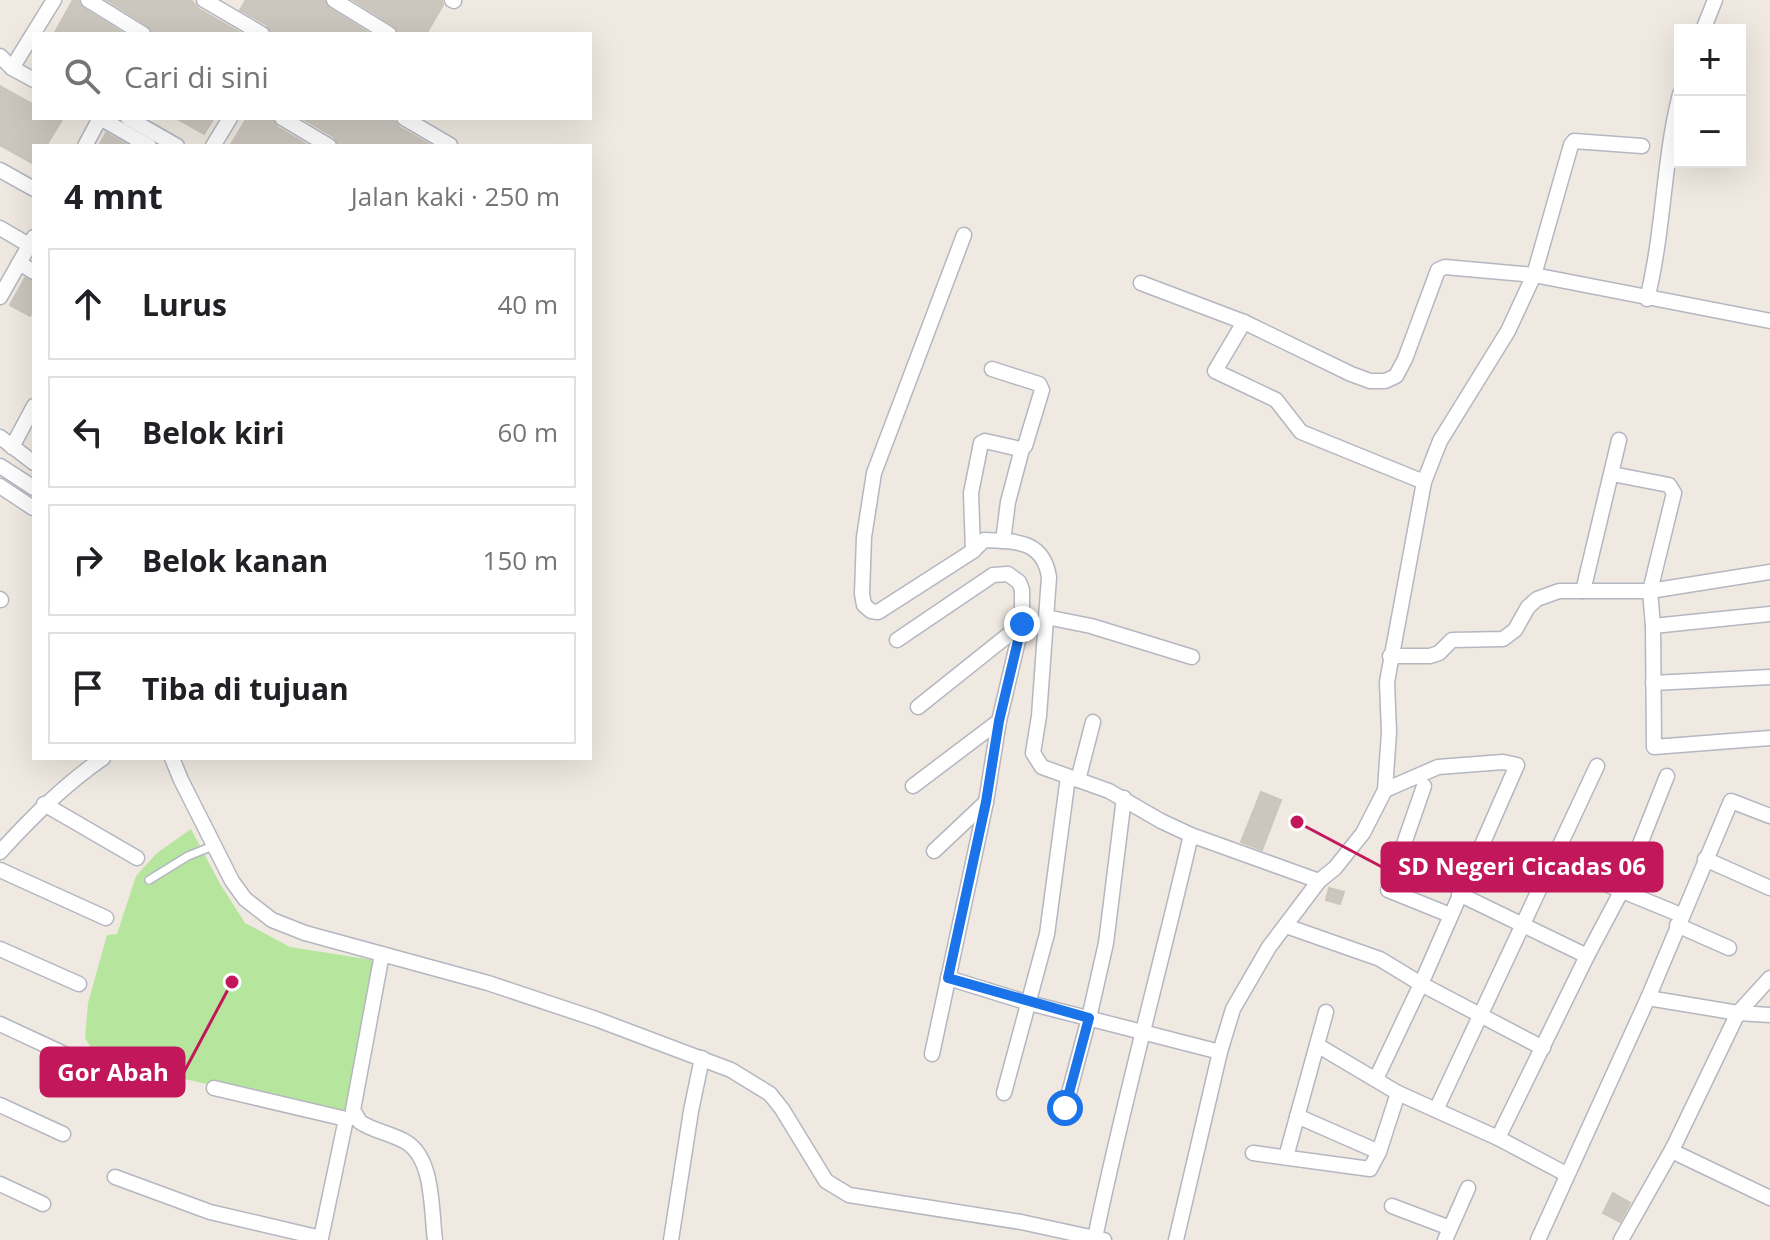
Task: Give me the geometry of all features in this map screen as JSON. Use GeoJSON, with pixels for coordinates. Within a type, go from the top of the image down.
{"type":"FeatureCollection","features":[{"type":"Feature","properties":{"kind":"street"},"geometry":{"type":"LineString","coordinates":[[8,59],[54,0]]}},
{"type":"Feature","properties":{"kind":"street"},"geometry":{"type":"LineString","coordinates":[[88,0],[140,32]]}},
{"type":"Feature","properties":{"kind":"street"},"geometry":{"type":"LineString","coordinates":[[204,0],[259,32]]}},
{"type":"Feature","properties":{"kind":"street"},"geometry":{"type":"LineString","coordinates":[[334,0],[386,32]]}},
{"type":"Feature","properties":{"kind":"street"},"geometry":{"type":"LineString","coordinates":[[1705,24],[1715,0]]}},
{"type":"Feature","properties":{"kind":"street"},"geometry":{"type":"LineString","coordinates":[[8,59],[32,64]]}},
{"type":"Feature","properties":{"kind":"street"},"geometry":{"type":"LineString","coordinates":[[8,59],[32,78]]}},
{"type":"Feature","properties":{"kind":"street"},"geometry":{"type":"LineString","coordinates":[[1647,299],[1680,96]]}},
{"type":"Feature","properties":{"kind":"street"},"geometry":{"type":"LineString","coordinates":[[86,144],[99,120]]}},
{"type":"Feature","properties":{"kind":"street"},"geometry":{"type":"LineString","coordinates":[[104,120],[146,144]]}},
{"type":"Feature","properties":{"kind":"street"},"geometry":{"type":"LineString","coordinates":[[132,120],[174,144]]}},
{"type":"Feature","properties":{"kind":"street"},"geometry":{"type":"LineString","coordinates":[[214,144],[229,120]]}},
{"type":"Feature","properties":{"kind":"street"},"geometry":{"type":"LineString","coordinates":[[285,120],[326,144]]}},
{"type":"Feature","properties":{"kind":"street"},"geometry":{"type":"LineString","coordinates":[[407,120],[448,144]]}},
{"type":"Feature","properties":{"kind":"street"},"geometry":{"type":"LineString","coordinates":[[1176,1240],[1233,1009],[1269,947],[1319,881],[1335,868],[1363,833],[1385,790],[1390,656],[1424,482],[1440,441],[1508,331],[1534,275],[1571,145],[1578,139],[1642,146]]}},
{"type":"Feature","properties":{"kind":"street"},"geometry":{"type":"LineString","coordinates":[[0,170],[32,188]]}},
{"type":"Feature","properties":{"kind":"street"},"geometry":{"type":"LineString","coordinates":[[0,228],[32,241],[0,297]]}},
{"type":"Feature","properties":{"kind":"street"},"geometry":{"type":"LineString","coordinates":[[964,235],[874,473],[864,537],[864,605],[878,612],[973,551],[984,540],[1031,547],[1047,563],[1049,593],[1033,753],[1042,767],[1124,798],[1191,835],[1319,881]]}},
{"type":"Feature","properties":{"kind":"street"},"geometry":{"type":"LineString","coordinates":[[19,263],[32,271]]}},
{"type":"Feature","properties":{"kind":"street"},"geometry":{"type":"LineString","coordinates":[[1141,283],[1244,322],[1370,381],[1385,381],[1396,376],[1438,270],[1454,268],[1534,275],[1770,321]]}},
{"type":"Feature","properties":{"kind":"street"},"geometry":{"type":"LineString","coordinates":[[1244,322],[1215,371],[1276,400],[1301,432],[1424,482]]}},
{"type":"Feature","properties":{"kind":"street"},"geometry":{"type":"LineString","coordinates":[[992,369],[1042,387],[1008,502],[1003,541]]}},
{"type":"Feature","properties":{"kind":"street"},"geometry":{"type":"LineString","coordinates":[[32,409],[6,442],[32,462]]}},
{"type":"Feature","properties":{"kind":"street"},"geometry":{"type":"LineString","coordinates":[[1583,591],[1619,440]]}},
{"type":"Feature","properties":{"kind":"street"},"geometry":{"type":"LineString","coordinates":[[973,551],[971,493],[981,443],[985,441],[1022,449]]}},
{"type":"Feature","properties":{"kind":"street"},"geometry":{"type":"LineString","coordinates":[[0,466],[32,487]]}},
{"type":"Feature","properties":{"kind":"street"},"geometry":{"type":"LineString","coordinates":[[1612,474],[1669,485],[1674,493],[1650,591],[1654,747],[1770,738]]}},
{"type":"Feature","properties":{"kind":"street"},"geometry":{"type":"LineString","coordinates":[[0,486],[32,507]]}},
{"type":"Feature","properties":{"kind":"street"},"geometry":{"type":"LineString","coordinates":[[1390,656],[1430,656],[1439,653],[1452,640],[1503,639],[1515,630],[1528,607],[1537,599],[1559,591],[1650,591],[1770,572]]}},
{"type":"Feature","properties":{"kind":"street"},"geometry":{"type":"LineString","coordinates":[[897,640],[993,575],[1000,573],[1019,582],[1022,590],[1022,624],[999,721],[986,802],[932,1054]]}},
{"type":"Feature","properties":{"kind":"street"},"geometry":{"type":"LineString","coordinates":[[1653,626],[1770,614]]}},
{"type":"Feature","properties":{"kind":"street"},"geometry":{"type":"LineString","coordinates":[[1046,617],[1091,626],[1192,657]]}},
{"type":"Feature","properties":{"kind":"street"},"geometry":{"type":"LineString","coordinates":[[918,707],[1022,624]]}},
{"type":"Feature","properties":{"kind":"street"},"geometry":{"type":"LineString","coordinates":[[1653,683],[1770,677]]}},
{"type":"Feature","properties":{"kind":"street"},"geometry":{"type":"LineString","coordinates":[[913,786],[999,721]]}},
{"type":"Feature","properties":{"kind":"street"},"geometry":{"type":"LineString","coordinates":[[1004,1093],[1047,934],[1073,779],[1093,722]]}},
{"type":"Feature","properties":{"kind":"street"},"geometry":{"type":"LineString","coordinates":[[0,852],[44,804],[100,760]]}},
{"type":"Feature","properties":{"kind":"street"},"geometry":{"type":"LineString","coordinates":[[173,760],[232,881],[245,899],[272,920],[305,933],[502,988],[702,1058],[745,1077],[770,1094],[782,1109],[826,1181],[849,1195],[1021,1222],[1100,1239],[1142,1031],[1191,835]]}},
{"type":"Feature","properties":{"kind":"street"},"geometry":{"type":"LineString","coordinates":[[1376,1079],[1517,765],[1503,762],[1438,767],[1385,790]]}},
{"type":"Feature","properties":{"kind":"street"},"geometry":{"type":"LineString","coordinates":[[1436,1110],[1597,766]]}},
{"type":"Feature","properties":{"kind":"street"},"geometry":{"type":"LineString","coordinates":[[1498,1138],[1621,892],[1667,776]]}},
{"type":"Feature","properties":{"kind":"street"},"geometry":{"type":"LineString","coordinates":[[1424,786],[1388,890],[1450,915]]}},
{"type":"Feature","properties":{"kind":"street"},"geometry":{"type":"LineString","coordinates":[[1065,1108],[1106,943],[1124,798]]}},
{"type":"Feature","properties":{"kind":"street"},"geometry":{"type":"LineString","coordinates":[[1538,1240],[1648,998],[1731,801],[1770,816]]}},
{"type":"Feature","properties":{"kind":"street"},"geometry":{"type":"LineString","coordinates":[[934,851],[986,802]]}},
{"type":"Feature","properties":{"kind":"street"},"geometry":{"type":"LineString","coordinates":[[44,804],[137,858]]}},
{"type":"Feature","properties":{"kind":"street"},"geometry":{"type":"LineString","coordinates":[[0,837],[16,835]]}},
{"type":"Feature","properties":{"kind":"street"},"geometry":{"type":"LineString","coordinates":[[1705,859],[1770,888]]}},
{"type":"Feature","properties":{"kind":"street"},"geometry":{"type":"LineString","coordinates":[[1554,863],[1679,920],[1729,948]]}},
{"type":"Feature","properties":{"kind":"street"},"geometry":{"type":"LineString","coordinates":[[0,870],[106,918]]}},
{"type":"Feature","properties":{"kind":"street"},"geometry":{"type":"LineString","coordinates":[[1459,894],[1587,956]]}},
{"type":"Feature","properties":{"kind":"street"},"geometry":{"type":"LineString","coordinates":[[1286,926],[1361,950],[1543,1048]]}},
{"type":"Feature","properties":{"kind":"street"},"geometry":{"type":"LineString","coordinates":[[0,949],[79,984]]}},
{"type":"Feature","properties":{"kind":"street"},"geometry":{"type":"LineString","coordinates":[[115,1177],[210,1212],[326,1239],[382,954]]}},
{"type":"Feature","properties":{"kind":"street"},"geometry":{"type":"LineString","coordinates":[[948,978],[1029,1003],[1220,1052]]}},
{"type":"Feature","properties":{"kind":"street"},"geometry":{"type":"LineString","coordinates":[[1621,1240],[1673,1148],[1738,1013],[1770,978]]}},
{"type":"Feature","properties":{"kind":"street"},"geometry":{"type":"LineString","coordinates":[[1648,998],[1738,1013],[1770,1015]]}},
{"type":"Feature","properties":{"kind":"street"},"geometry":{"type":"LineString","coordinates":[[1286,1157],[1326,1012]]}},
{"type":"Feature","properties":{"kind":"street"},"geometry":{"type":"LineString","coordinates":[[0,1024],[71,1057]]}},
{"type":"Feature","properties":{"kind":"street"},"geometry":{"type":"LineString","coordinates":[[1317,1045],[1398,1093],[1498,1138],[1566,1174]]}},
{"type":"Feature","properties":{"kind":"street"},"geometry":{"type":"LineString","coordinates":[[671,1240],[702,1058]]}},
{"type":"Feature","properties":{"kind":"street"},"geometry":{"type":"LineString","coordinates":[[214,1088],[351,1118],[410,1144],[419,1154],[426,1172],[435,1240]]}},
{"type":"Feature","properties":{"kind":"street"},"geometry":{"type":"LineString","coordinates":[[1253,1153],[1370,1169],[1379,1152],[1398,1093]]}},
{"type":"Feature","properties":{"kind":"street"},"geometry":{"type":"LineString","coordinates":[[0,1105],[63,1134]]}},
{"type":"Feature","properties":{"kind":"street"},"geometry":{"type":"LineString","coordinates":[[1297,1116],[1379,1152]]}},
{"type":"Feature","properties":{"kind":"street"},"geometry":{"type":"LineString","coordinates":[[1673,1148],[1676,1153],[1770,1198]]}},
{"type":"Feature","properties":{"kind":"street"},"geometry":{"type":"LineString","coordinates":[[0,1184],[43,1204]]}},
{"type":"Feature","properties":{"kind":"street"},"geometry":{"type":"LineString","coordinates":[[1392,1206],[1447,1234],[1468,1188]]}},
{"type":"Feature","properties":{"kind":"lane"},"geometry":{"type":"LineString","coordinates":[[149,880],[188,856],[213,846]]}},
{"type":"Feature","properties":{"kind":"green space"},"geometry":{"type":"Polygon","coordinates":[[[191,829],[245,923],[290,947],[373,960],[345,1116],[98,1059],[85,1038],[88,1003],[107,935],[117,934],[136,876],[157,853],[191,829]]]}},
{"type":"Feature","properties":{"kind":"building"},"geometry":{"type":"Polygon","coordinates":[[[73,0],[78,0],[83,8],[121,32],[55,32],[73,0]]]}},
{"type":"Feature","properties":{"kind":"building"},"geometry":{"type":"Polygon","coordinates":[[[107,0],[191,0],[199,9],[239,32],[152,32],[148,26],[107,0]]]}},
{"type":"Feature","properties":{"kind":"building"},"geometry":{"type":"Polygon","coordinates":[[[246,0],[324,0],[329,8],[367,32],[271,32],[267,25],[240,10],[246,0]]]}},
{"type":"Feature","properties":{"kind":"building"},"geometry":{"type":"Polygon","coordinates":[[[353,0],[442,0],[443,5],[427,32],[398,32],[394,26],[353,0]]]}},
{"type":"Feature","properties":{"kind":"building"},"geometry":{"type":"Polygon","coordinates":[[[0,86],[32,104],[32,120],[62,120],[47,144],[32,144],[32,163],[0,145],[0,86]]]}},
{"type":"Feature","properties":{"kind":"building"},"geometry":{"type":"Polygon","coordinates":[[[180,120],[213,120],[204,134],[180,120]]]}},
{"type":"Feature","properties":{"kind":"building"},"geometry":{"type":"Polygon","coordinates":[[[246,120],[273,120],[277,127],[306,144],[231,144],[246,120]]]}},
{"type":"Feature","properties":{"kind":"building"},"geometry":{"type":"Polygon","coordinates":[[[305,120],[394,120],[399,127],[429,144],[338,144],[334,137],[305,120]]]}},
{"type":"Feature","properties":{"kind":"building"},"geometry":{"type":"Polygon","coordinates":[[[106,133],[125,144],[100,144],[106,133]]]}},
{"type":"Feature","properties":{"kind":"building"},"geometry":{"type":"Polygon","coordinates":[[[25,278],[32,281],[30,316],[10,305],[25,278]]]}},
{"type":"Feature","properties":{"kind":"building"},"geometry":{"type":"Polygon","coordinates":[[[1261,792],[1281,800],[1262,850],[1241,842],[1261,792]]]}},
{"type":"Feature","properties":{"kind":"building"},"geometry":{"type":"Polygon","coordinates":[[[1329,888],[1344,892],[1340,904],[1326,900],[1329,888]]]}},
{"type":"Feature","properties":{"kind":"building"},"geometry":{"type":"Polygon","coordinates":[[[1613,1193],[1630,1203],[1620,1222],[1603,1213],[1613,1193]]]}},
{"type":"Feature","properties":{"kind":"place","name":"SD Negeri Cicadas 06"},"geometry":{"type":"Point","coordinates":[1297,822]}},
{"type":"Feature","properties":{"kind":"place","name":"Gor Abah"},"geometry":{"type":"Point","coordinates":[232,982]}},
{"type":"Feature","properties":{"kind":"route"},"geometry":{"type":"LineString","coordinates":[[1022,624],[999,721],[986,802],[948,978],[1089,1018],[1065,1108]]}}]}
